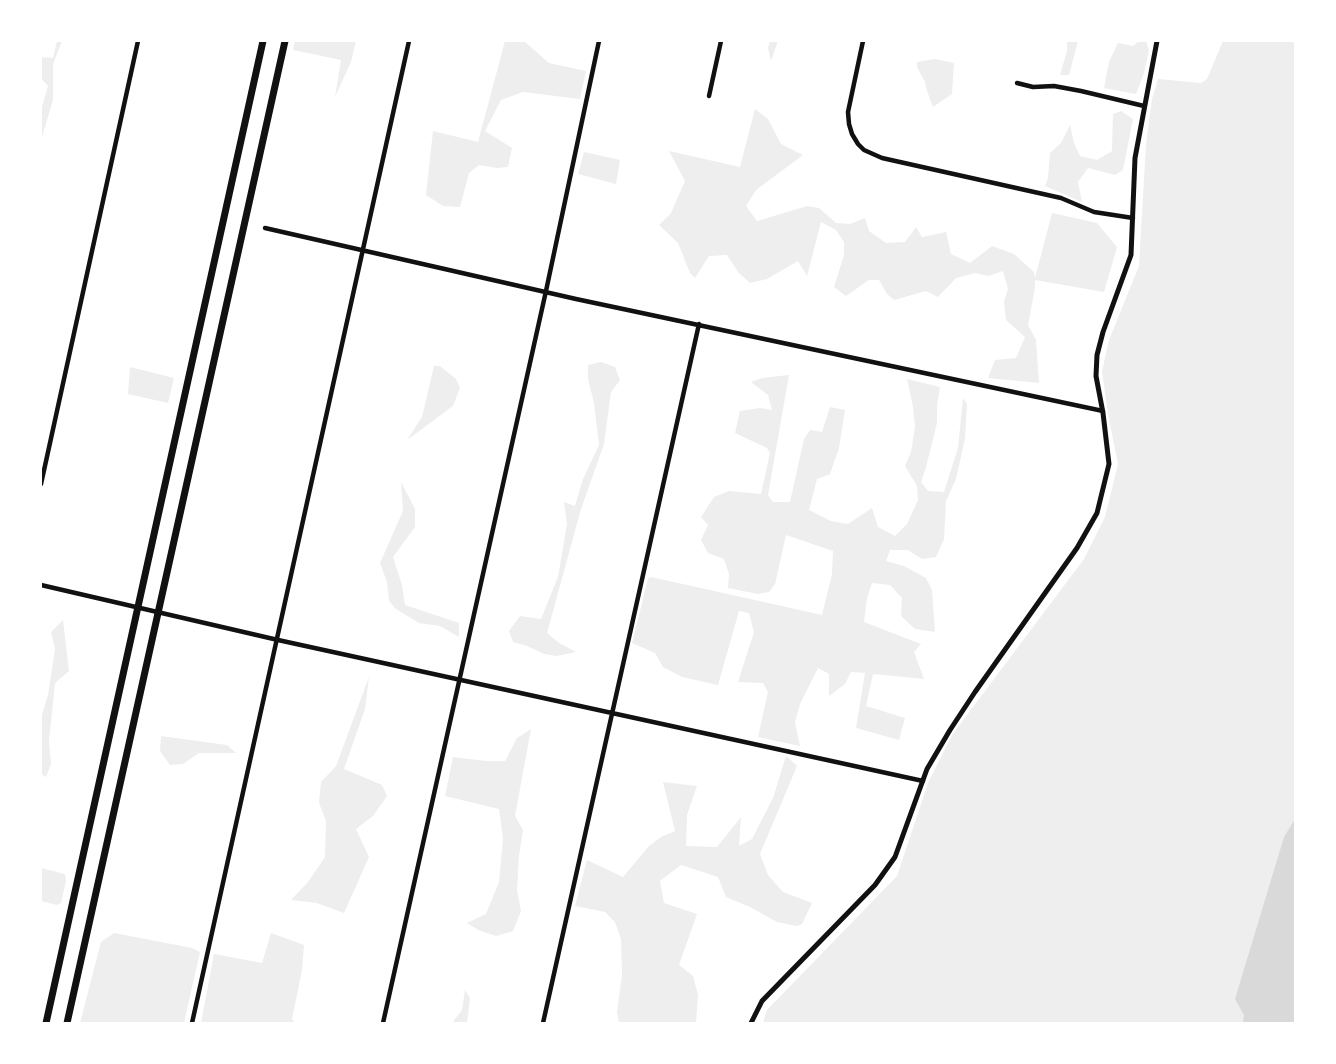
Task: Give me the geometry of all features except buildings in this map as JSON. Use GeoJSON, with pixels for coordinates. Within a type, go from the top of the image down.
{"type":"FeatureCollection","features":[{"type":"Feature","properties":{"kind":"highway"},"geometry":{"type":"LineString","coordinates":[[46,1023],[263,41]]}},
{"type":"Feature","properties":{"kind":"highway"},"geometry":{"type":"LineString","coordinates":[[67,1023],[285,41]]}},
{"type":"Feature","properties":{"kind":"street"},"geometry":{"type":"LineString","coordinates":[[41,484],[138,41]]}},
{"type":"Feature","properties":{"kind":"street"},"geometry":{"type":"LineString","coordinates":[[192,1023],[409,41]]}},
{"type":"Feature","properties":{"kind":"street"},"geometry":{"type":"LineString","coordinates":[[383,1023],[546,291],[599,41]]}},
{"type":"Feature","properties":{"kind":"street"},"geometry":{"type":"LineString","coordinates":[[709,96],[721,41]]}},
{"type":"Feature","properties":{"kind":"street"},"geometry":{"type":"LineString","coordinates":[[863,41],[848,112],[852,134],[864,150],[882,158],[1061,198],[1094,212],[1133,218]]}},
{"type":"Feature","properties":{"kind":"street"},"geometry":{"type":"LineString","coordinates":[[751,1023],[762,1001],[875,885],[895,857],[927,769],[975,692],[1077,548],[1097,513],[1109,464],[1103,411],[1096,376],[1097,355],[1103,332],[1131,255],[1135,158],[1157,41]]}},
{"type":"Feature","properties":{"kind":"street"},"geometry":{"type":"LineString","coordinates":[[1017,83],[1033,86],[1054,86],[1082,91],[1144,106]]}},
{"type":"Feature","properties":{"kind":"street"},"geometry":{"type":"LineString","coordinates":[[264,228],[1103,411]]}},
{"type":"Feature","properties":{"kind":"street"},"geometry":{"type":"LineString","coordinates":[[543,1023],[699,324]]}},
{"type":"Feature","properties":{"kind":"street"},"geometry":{"type":"LineString","coordinates":[[41,585],[278,640],[924,781]]}},
{"type":"Feature","properties":{"kind":"shaded area"},"geometry":{"type":"Polygon","coordinates":[[[57,41],[62,41],[53,64],[53,100],[41,140],[41,110],[48,86],[41,78],[41,57],[53,58],[57,41]]]}},
{"type":"Feature","properties":{"kind":"shaded area"},"geometry":{"type":"Polygon","coordinates":[[[295,41],[356,41],[351,62],[335,97],[341,60],[293,50],[295,41]]]}},
{"type":"Feature","properties":{"kind":"shaded area"},"geometry":{"type":"Polygon","coordinates":[[[505,41],[524,41],[549,63],[586,71],[580,99],[523,92],[501,100],[485,131],[512,148],[508,167],[497,168],[479,165],[469,173],[460,207],[443,206],[426,195],[433,131],[478,142],[505,41]]]}},
{"type":"Feature","properties":{"kind":"shaded area"},"geometry":{"type":"Polygon","coordinates":[[[770,41],[778,41],[771,61],[768,48],[770,41]]]}},
{"type":"Feature","properties":{"kind":"shaded area"},"geometry":{"type":"Polygon","coordinates":[[[1067,41],[1078,41],[1069,75],[1060,75],[1067,51],[1067,41]]]}},
{"type":"Feature","properties":{"kind":"shaded area"},"geometry":{"type":"Polygon","coordinates":[[[1139,41],[1146,41],[1149,50],[1144,73],[1136,94],[1104,88],[1109,62],[1118,43],[1133,46],[1139,41]]]}},
{"type":"Feature","properties":{"kind":"shaded area"},"geometry":{"type":"Polygon","coordinates":[[[1223,41],[1295,41],[1295,1023],[763,1023],[767,1010],[897,876],[928,783],[952,735],[1084,559],[1105,517],[1118,464],[1102,371],[1109,340],[1139,266],[1146,144],[1152,99],[1158,79],[1201,83],[1207,79],[1223,41]]]}},
{"type":"Feature","properties":{"kind":"shaded area"},"geometry":{"type":"Polygon","coordinates":[[[935,59],[954,63],[952,94],[933,107],[925,82],[917,67],[917,62],[935,59]]]}},
{"type":"Feature","properties":{"kind":"shaded area"},"geometry":{"type":"Polygon","coordinates":[[[755,109],[768,119],[781,144],[803,155],[756,190],[746,206],[757,221],[807,206],[819,208],[836,223],[850,224],[865,218],[869,231],[886,243],[905,242],[916,227],[922,237],[946,232],[951,254],[970,263],[992,246],[1014,254],[1034,272],[1035,278],[1052,213],[1097,223],[1117,247],[1104,292],[1035,280],[1028,325],[1036,340],[1039,383],[988,378],[995,360],[1016,358],[1025,337],[1006,320],[1004,301],[1008,289],[1003,271],[988,276],[975,273],[956,278],[938,297],[926,291],[894,300],[887,294],[879,280],[869,280],[846,296],[834,287],[844,255],[844,242],[836,230],[821,222],[807,276],[798,261],[767,279],[750,283],[738,272],[727,255],[709,256],[695,278],[690,273],[678,243],[659,225],[671,213],[685,181],[669,151],[740,167],[755,109]]]}},
{"type":"Feature","properties":{"kind":"shaded area"},"geometry":{"type":"Polygon","coordinates":[[[1121,111],[1133,119],[1123,170],[1115,175],[1088,168],[1078,182],[1082,202],[1045,186],[1048,178],[1050,153],[1061,143],[1070,125],[1074,143],[1080,156],[1097,160],[1112,151],[1113,114],[1121,111]]]}},
{"type":"Feature","properties":{"kind":"shaded area"},"geometry":{"type":"Polygon","coordinates":[[[584,152],[620,160],[616,184],[578,174],[584,152]]]}},
{"type":"Feature","properties":{"kind":"shaded area"},"geometry":{"type":"Polygon","coordinates":[[[601,362],[615,367],[620,380],[611,392],[604,444],[581,509],[547,633],[559,643],[576,652],[557,656],[544,654],[513,642],[509,631],[520,616],[541,619],[558,577],[567,524],[564,502],[575,506],[583,479],[599,445],[594,403],[588,379],[588,365],[601,362]]]}},
{"type":"Feature","properties":{"kind":"shaded area"},"geometry":{"type":"Polygon","coordinates":[[[434,366],[440,366],[456,379],[460,388],[453,406],[407,440],[422,417],[434,366]]]}},
{"type":"Feature","properties":{"kind":"shaded area"},"geometry":{"type":"Polygon","coordinates":[[[130,367],[174,378],[168,403],[128,394],[130,367]]]}},
{"type":"Feature","properties":{"kind":"shaded area"},"geometry":{"type":"Polygon","coordinates":[[[789,375],[768,495],[773,502],[790,502],[804,439],[810,430],[822,432],[830,407],[845,410],[839,448],[830,474],[817,479],[809,510],[831,521],[848,524],[872,508],[878,527],[895,536],[907,524],[918,500],[917,486],[905,466],[911,452],[915,427],[907,379],[940,387],[937,423],[921,482],[928,491],[944,492],[958,448],[963,398],[967,404],[965,438],[956,479],[946,501],[944,539],[936,557],[922,559],[908,550],[890,550],[886,561],[904,566],[926,578],[932,590],[935,632],[915,629],[901,616],[902,598],[890,585],[872,583],[867,598],[864,622],[921,644],[914,652],[924,679],[873,674],[866,706],[905,718],[899,740],[856,728],[865,673],[851,672],[845,684],[829,696],[829,674],[818,668],[800,704],[795,722],[800,746],[758,737],[768,692],[763,683],[738,682],[754,632],[749,613],[739,611],[718,685],[682,677],[663,667],[655,653],[632,643],[648,579],[651,577],[822,615],[832,574],[833,551],[786,535],[775,584],[769,592],[758,594],[728,588],[729,574],[724,559],[708,553],[701,540],[708,525],[701,517],[714,497],[729,491],[761,494],[770,453],[767,448],[735,433],[740,411],[760,408],[772,410],[768,395],[751,382],[762,378],[789,375]]]}},
{"type":"Feature","properties":{"kind":"shaded area"},"geometry":{"type":"Polygon","coordinates":[[[401,482],[415,509],[415,527],[393,557],[402,585],[405,605],[459,623],[459,637],[440,626],[419,623],[396,609],[389,601],[387,582],[380,563],[403,511],[401,482]]]}},
{"type":"Feature","properties":{"kind":"shaded area"},"geometry":{"type":"Polygon","coordinates":[[[63,620],[69,671],[55,683],[49,741],[51,764],[46,777],[41,774],[41,718],[48,695],[55,649],[51,632],[63,620]]]}},
{"type":"Feature","properties":{"kind":"shaded area"},"geometry":{"type":"Polygon","coordinates":[[[369,677],[365,709],[344,769],[382,785],[387,796],[373,816],[356,829],[369,857],[344,913],[317,903],[291,900],[308,882],[325,857],[326,821],[319,803],[321,782],[336,766],[369,677]]]}},
{"type":"Feature","properties":{"kind":"shaded area"},"geometry":{"type":"Polygon","coordinates":[[[531,729],[515,816],[523,830],[517,890],[521,911],[513,931],[496,936],[478,930],[467,923],[486,914],[499,882],[503,839],[499,809],[445,796],[453,757],[505,761],[517,738],[531,729]]]}},
{"type":"Feature","properties":{"kind":"shaded area"},"geometry":{"type":"Polygon","coordinates":[[[161,736],[227,745],[236,753],[199,753],[183,764],[170,765],[160,751],[161,736]]]}},
{"type":"Feature","properties":{"kind":"shaded area"},"geometry":{"type":"Polygon","coordinates":[[[786,756],[797,766],[760,854],[768,875],[783,892],[812,903],[802,924],[796,926],[777,922],[750,907],[726,897],[718,877],[681,865],[660,881],[664,903],[697,914],[679,965],[693,976],[698,995],[696,1023],[619,1023],[617,1012],[622,975],[621,939],[615,922],[605,912],[575,906],[587,860],[623,877],[649,846],[661,837],[675,831],[663,782],[697,786],[687,815],[686,846],[717,847],[741,817],[739,846],[752,839],[773,798],[786,756]]]}},
{"type":"Feature","properties":{"kind":"shaded area"},"geometry":{"type":"Polygon","coordinates":[[[1295,819],[1295,1023],[1243,1023],[1244,1015],[1235,999],[1284,837],[1295,819]]]}},
{"type":"Feature","properties":{"kind":"shaded area"},"geometry":{"type":"Polygon","coordinates":[[[41,868],[65,874],[66,881],[61,903],[57,905],[41,901],[41,868]]]}},
{"type":"Feature","properties":{"kind":"shaded area"},"geometry":{"type":"Polygon","coordinates":[[[114,933],[192,948],[200,952],[184,1023],[80,1023],[101,942],[114,933]]]}},
{"type":"Feature","properties":{"kind":"shaded area"},"geometry":{"type":"Polygon","coordinates":[[[271,933],[304,945],[302,970],[292,1019],[295,1023],[201,1023],[214,954],[262,963],[271,933]]]}},
{"type":"Feature","properties":{"kind":"shaded area"},"geometry":{"type":"Polygon","coordinates":[[[465,990],[470,998],[467,1023],[452,1023],[462,1010],[465,990]]]}}]}
